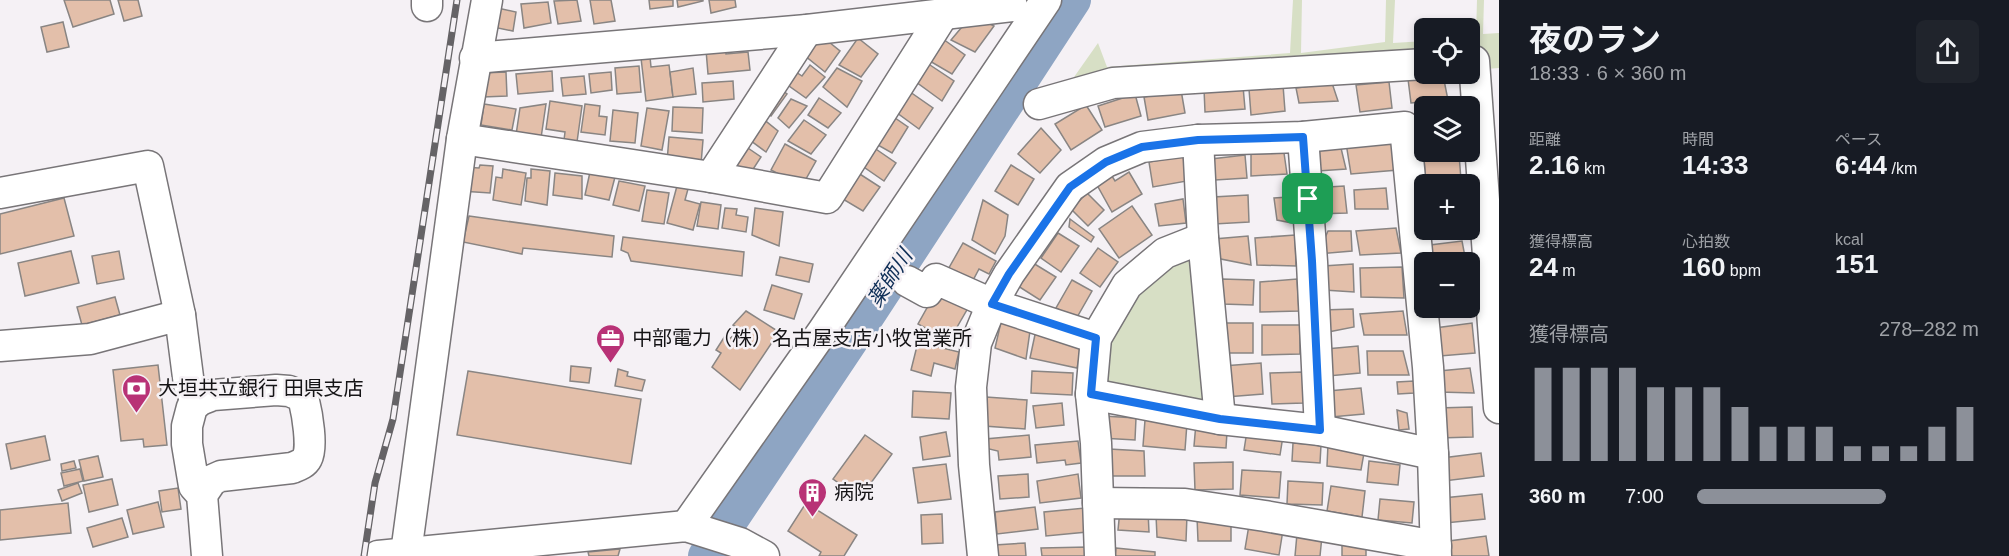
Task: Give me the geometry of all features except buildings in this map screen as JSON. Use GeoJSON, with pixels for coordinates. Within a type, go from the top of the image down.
{"type":"FeatureCollection","features":[{"type":"Feature","properties":{"kind":"street"},"geometry":{"type":"LineString","coordinates":[[487,0],[475,58],[392,554],[510,550],[686,526],[752,550]]}},
{"type":"Feature","properties":{"kind":"street"},"geometry":{"type":"LineString","coordinates":[[686,526],[823,331],[1046,0]]}},
{"type":"Feature","properties":{"kind":"street"},"geometry":{"type":"LineString","coordinates":[[475,58],[807,30],[1012,6]]}},
{"type":"Feature","properties":{"kind":"street"},"geometry":{"type":"LineString","coordinates":[[462,139],[711,177],[827,198],[944,13]]}},
{"type":"Feature","properties":{"kind":"street"},"geometry":{"type":"LineString","coordinates":[[711,177],[807,30]]}},
{"type":"Feature","properties":{"kind":"street"},"geometry":{"type":"LineString","coordinates":[[1481,60],[1499,408]]}},
{"type":"Feature","properties":{"kind":"street"},"geometry":{"type":"LineString","coordinates":[[1039,104],[1113,83],[1414,65]]}},
{"type":"Feature","properties":{"kind":"street"},"geometry":{"type":"LineString","coordinates":[[983,556],[971,387],[976,343],[992,304],[1009,274],[1070,187],[1106,162],[1142,147],[1198,140],[1303,137],[1405,127],[1428,368],[1436,551],[1185,504],[1098,503]]}},
{"type":"Feature","properties":{"kind":"street"},"geometry":{"type":"LineString","coordinates":[[1303,137],[1312,261],[1320,430]]}},
{"type":"Feature","properties":{"kind":"street"},"geometry":{"type":"LineString","coordinates":[[1198,140],[1203,238],[1220,419]]}},
{"type":"Feature","properties":{"kind":"street"},"geometry":{"type":"LineString","coordinates":[[0,193],[148,166],[180,315],[189,385],[200,400]]}},
{"type":"Feature","properties":{"kind":"street"},"geometry":{"type":"LineString","coordinates":[[1100,556],[1091,394],[1096,338],[1127,285],[1165,253],[1203,238]]}},
{"type":"Feature","properties":{"kind":"street"},"geometry":{"type":"LineString","coordinates":[[907,280],[927,292],[936,279],[992,304],[1096,338]]}},
{"type":"Feature","properties":{"kind":"street"},"geometry":{"type":"LineString","coordinates":[[0,346],[90,339],[180,315]]}},
{"type":"Feature","properties":{"kind":"street"},"geometry":{"type":"LineString","coordinates":[[202,495],[212,480],[220,476],[299,466],[307,459],[309,450],[304,401],[299,395],[276,390],[213,395],[200,400],[192,407],[188,444],[194,486],[202,495],[207,556]]}},
{"type":"Feature","properties":{"kind":"street"},"geometry":{"type":"LineString","coordinates":[[1091,394],[1220,419],[1320,430],[1433,454]]}},
{"type":"Feature","properties":{"kind":"green space"},"geometry":{"type":"Polygon","coordinates":[[[1293,0],[1302,0],[1301,53],[1385,42],[1386,0],[1395,0],[1393,43],[1414,42],[1414,50],[1192,66],[1067,87],[1098,43],[1107,67],[1290,53],[1293,0]]]}},
{"type":"Feature","properties":{"kind":"green space"},"geometry":{"type":"Polygon","coordinates":[[[1477,0],[1484,0],[1483,34],[1499,33],[1499,68],[1486,69],[1480,65],[1480,18],[1477,18],[1477,0]]]}},
{"type":"Feature","properties":{"kind":"green space"},"geometry":{"type":"Polygon","coordinates":[[[1189,256],[1205,403],[1104,385],[1107,349],[1140,292],[1163,271],[1189,256]]]}},
{"type":"Feature","properties":{"kind":"waterway","name":"薬師川"},"geometry":{"type":"LineString","coordinates":[[706,556],[860,326],[1073,0]]}},
{"type":"Feature","properties":{"kind":"railway"},"geometry":{"type":"LineString","coordinates":[[364,556],[375,483],[393,419],[457,0]]}},
{"type":"Feature","properties":{"kind":"place","name":"中部電力（株）名古屋支店小牧営業所"},"geometry":{"type":"Point","coordinates":[611,364]}},
{"type":"Feature","properties":{"kind":"place","name":"大垣共立銀行 田県支店"},"geometry":{"type":"Point","coordinates":[137,414]}},
{"type":"Feature","properties":{"kind":"place","name":"病院"},"geometry":{"type":"Point","coordinates":[813,518]}},
{"type":"Feature","properties":{"kind":"route"},"geometry":{"type":"LineString","coordinates":[[1303,137],[1308,199],[1320,430],[1220,419],[1091,394],[1096,338],[992,304],[1009,274],[1070,187],[1106,162],[1142,147],[1198,140],[1303,137]]}}]}
